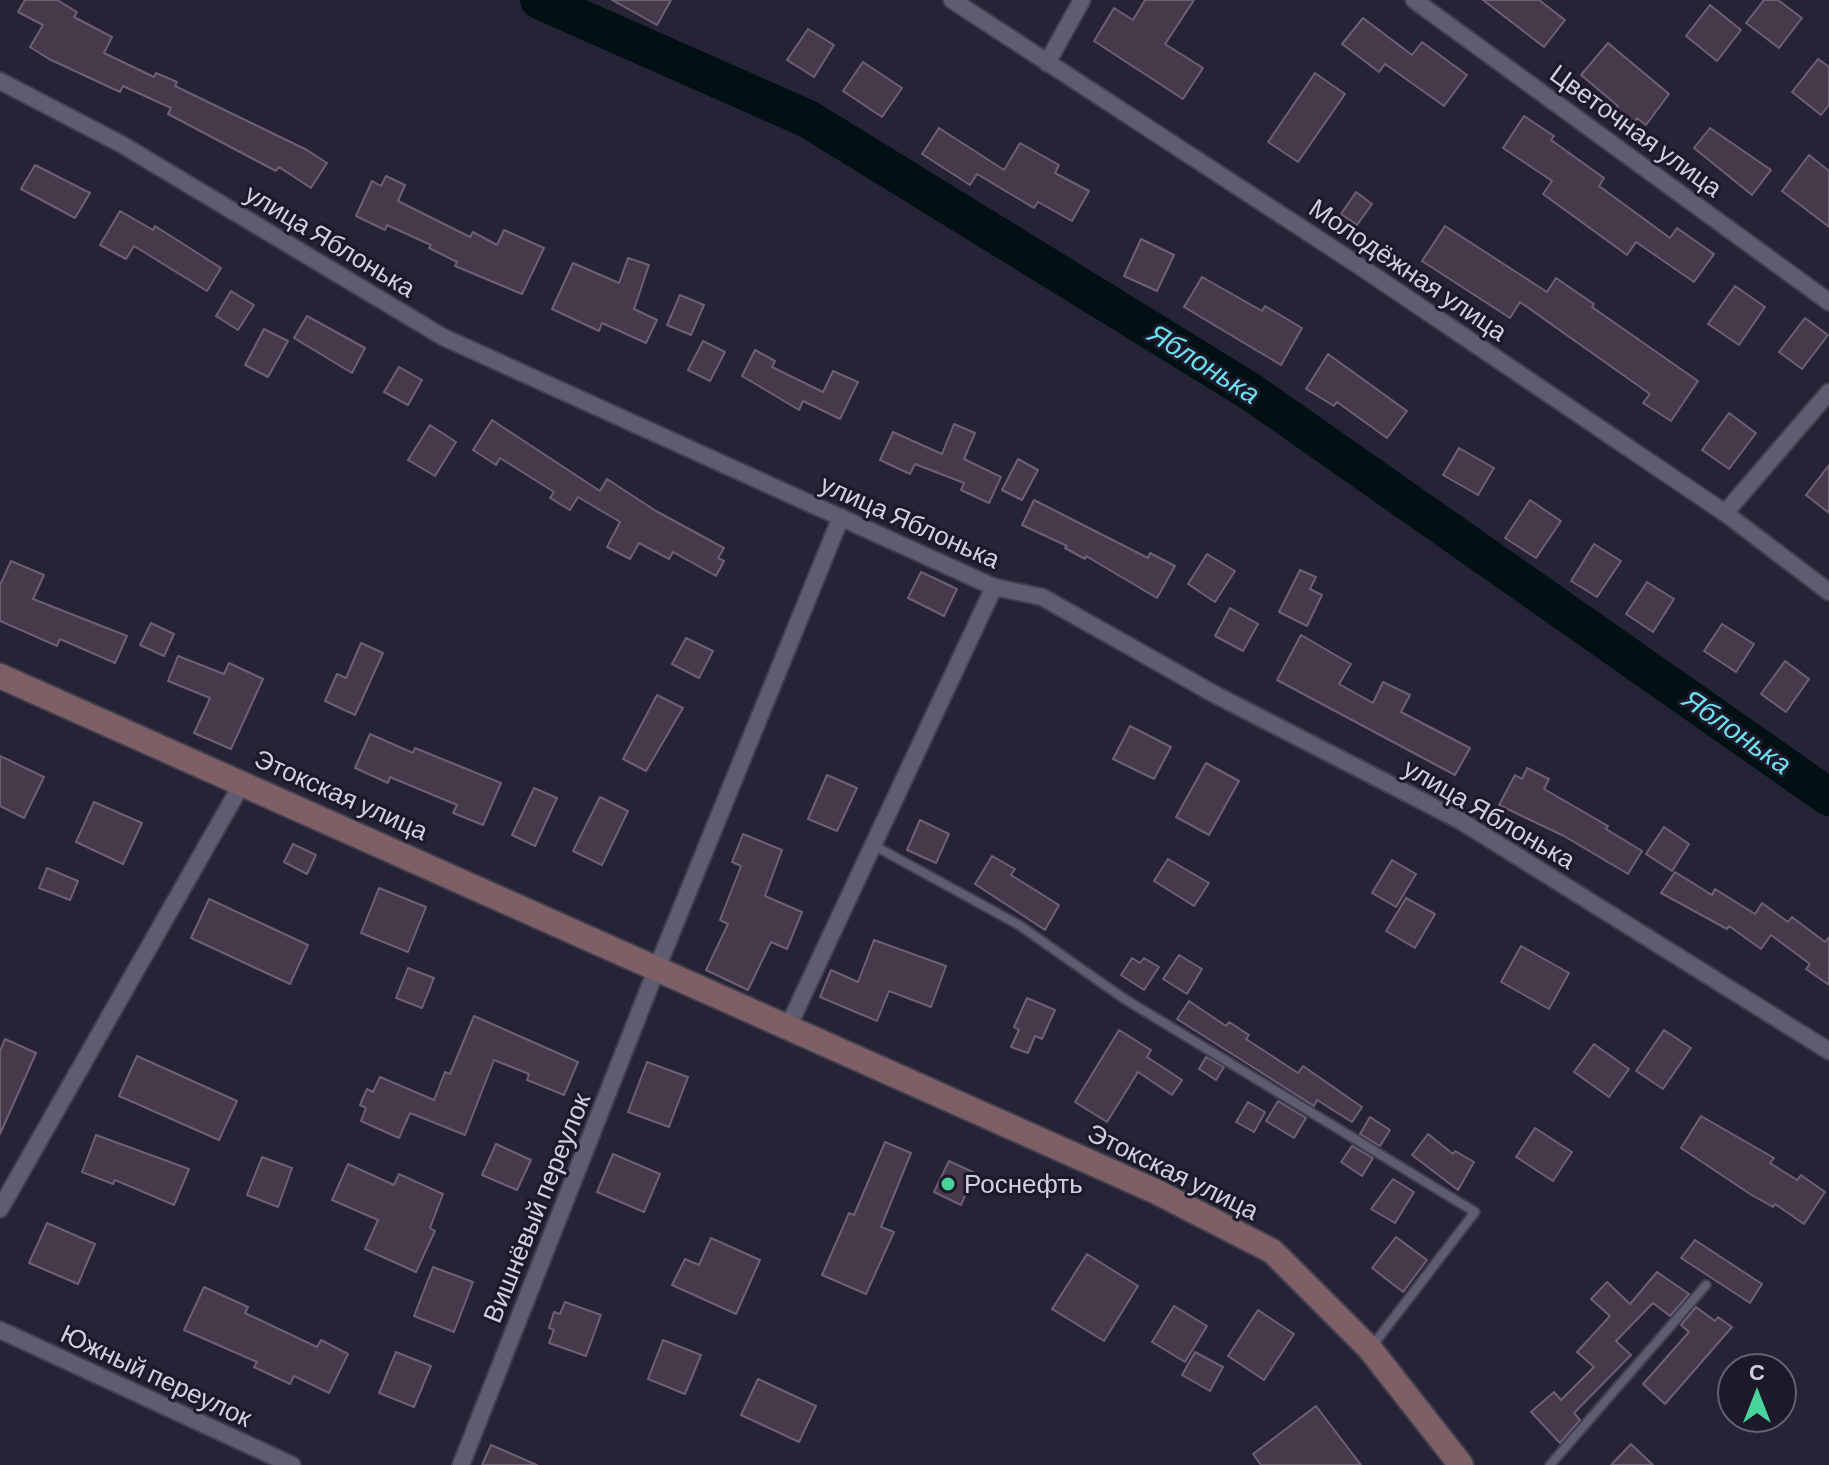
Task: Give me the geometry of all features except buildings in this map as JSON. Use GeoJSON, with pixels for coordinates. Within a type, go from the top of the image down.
{"type":"FeatureCollection","features":[{"type":"Feature","properties":{"kind":"main road","name":"Этокская улица"},"geometry":{"type":"LineString","coordinates":[[0,676],[1157,1192],[1272,1251],[1370,1349],[1461,1465]]}},
{"type":"Feature","properties":{"kind":"street","name":"Молодёжная улица"},"geometry":{"type":"LineString","coordinates":[[952,0],[1361,267],[1725,513],[1829,592]]}},
{"type":"Feature","properties":{"kind":"street"},"geometry":{"type":"LineString","coordinates":[[1047,63],[1082,0]]}},
{"type":"Feature","properties":{"kind":"street","name":"Цветочная улица"},"geometry":{"type":"LineString","coordinates":[[1414,0],[1829,302]]}},
{"type":"Feature","properties":{"kind":"street","name":"улица Яблонька"},"geometry":{"type":"LineString","coordinates":[[0,81],[121,144],[443,337],[994,587],[1042,597],[1216,695],[1461,821],[1829,1051]]}},
{"type":"Feature","properties":{"kind":"street"},"geometry":{"type":"LineString","coordinates":[[1725,513],[1829,392]]}},
{"type":"Feature","properties":{"kind":"street"},"geometry":{"type":"LineString","coordinates":[[657,968],[841,517]]}},
{"type":"Feature","properties":{"kind":"street"},"geometry":{"type":"LineString","coordinates":[[788,1027],[994,587]]}},
{"type":"Feature","properties":{"kind":"street"},"geometry":{"type":"LineString","coordinates":[[0,1209],[243,782]]}},
{"type":"Feature","properties":{"kind":"street","name":"Вишнёвый переулок"},"geometry":{"type":"LineString","coordinates":[[461,1465],[657,968]]}},
{"type":"Feature","properties":{"kind":"street","name":"Южный переулок"},"geometry":{"type":"LineString","coordinates":[[0,1330],[292,1465]]}},
{"type":"Feature","properties":{"kind":"lane"},"geometry":{"type":"LineString","coordinates":[[873,845],[1019,925],[1123,998],[1475,1212],[1370,1349]]}},
{"type":"Feature","properties":{"kind":"lane"},"geometry":{"type":"LineString","coordinates":[[1550,1465],[1706,1285]]}},
{"type":"Feature","properties":{"kind":"waterway","name":"Яблонька"},"geometry":{"type":"LineString","coordinates":[[539,0],[808,119],[1251,392],[1829,797]]}},
{"type":"Feature","properties":{"kind":"place","name":"Роснефть"},"geometry":{"type":"Point","coordinates":[948,1184]}}]}
